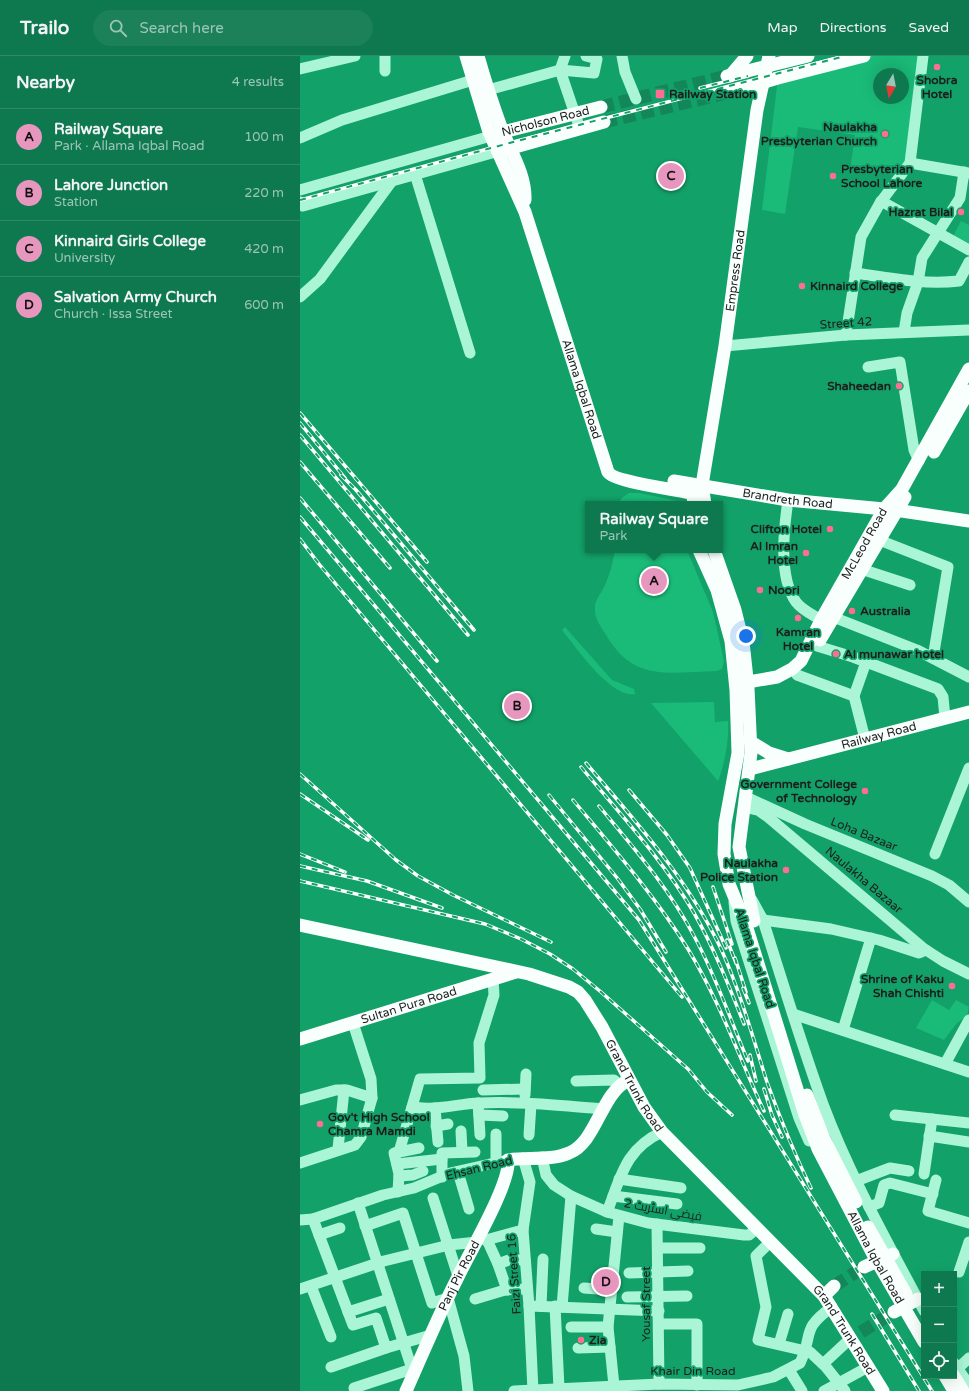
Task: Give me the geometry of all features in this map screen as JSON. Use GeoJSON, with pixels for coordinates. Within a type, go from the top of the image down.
{"type":"FeatureCollection","features":[{"type":"Feature","properties":{"kind":"main road","name":"Allama Iqbal Road"},"geometry":{"type":"LineString","coordinates":[[466,56],[473,80],[526,195],[525,212],[607,469]]}},
{"type":"Feature","properties":{"kind":"main road","name":"Allama Iqbal Road"},"geometry":{"type":"LineString","coordinates":[[478,56],[488,90],[497,134]]}},
{"type":"Feature","properties":{"kind":"main road"},"geometry":{"type":"LineString","coordinates":[[747,56],[729,76],[764,62],[803,57]]}},
{"type":"Feature","properties":{"kind":"main road"},"geometry":{"type":"LineString","coordinates":[[731,92],[864,56]]}},
{"type":"Feature","properties":{"kind":"main road","name":"Empress Road"},"geometry":{"type":"LineString","coordinates":[[702,485],[725,346],[764,62]]}},
{"type":"Feature","properties":{"kind":"main road","name":"Nicholson Road"},"geometry":{"type":"LineString","coordinates":[[497,134],[601,107]]}},
{"type":"Feature","properties":{"kind":"main road","name":"Nicholson Road"},"geometry":{"type":"LineString","coordinates":[[505,149],[604,122]]}},
{"type":"Feature","properties":{"kind":"main road","name":"McLeod Road"},"geometry":{"type":"LineString","coordinates":[[742,686],[777,677],[796,666],[800,661],[827,618],[919,461],[969,369]]}},
{"type":"Feature","properties":{"kind":"main road","name":"McLeod Road"},"geometry":{"type":"LineString","coordinates":[[742,686],[781,682],[797,675],[806,667],[817,646],[827,618],[879,540],[890,510],[923,471],[969,392]]}},
{"type":"Feature","properties":{"kind":"main road"},"geometry":{"type":"LineString","coordinates":[[607,469],[610,476],[618,479],[690,493],[693,496],[694,501]]}},
{"type":"Feature","properties":{"kind":"main road","name":"Brandreth Road"},"geometry":{"type":"LineString","coordinates":[[607,469],[788,500],[890,510],[969,521]]}},
{"type":"Feature","properties":{"kind":"main road"},"geometry":{"type":"LineString","coordinates":[[702,485],[705,501]]}},
{"type":"Feature","properties":{"kind":"main road","name":"Allama Iqbal Road"},"geometry":{"type":"LineString","coordinates":[[700,553],[723,608],[742,686],[751,742],[750,769],[739,856],[749,894],[754,922],[811,1132],[832,1178],[875,1258],[921,1337]]}},
{"type":"Feature","properties":{"kind":"main road","name":"Allama Iqbal Road"},"geometry":{"type":"LineString","coordinates":[[715,553],[735,610],[743,642],[738,753],[724,839],[726,870],[733,893],[754,922],[811,1106],[820,1128],[868,1227],[921,1321]]}},
{"type":"Feature","properties":{"kind":"main road","name":"Railway Road"},"geometry":{"type":"LineString","coordinates":[[750,769],[969,712]]}},
{"type":"Feature","properties":{"kind":"main road"},"geometry":{"type":"LineString","coordinates":[[751,742],[769,753],[788,759]]}},
{"type":"Feature","properties":{"kind":"main road","name":"Grand Trunk Road"},"geometry":{"type":"LineString","coordinates":[[300,925],[517,971],[560,983],[578,992],[585,1000],[602,1027],[624,1083],[662,1132],[756,1229],[824,1296],[856,1335],[868,1366],[880,1390]]}},
{"type":"Feature","properties":{"kind":"main road","name":"Sultan Pura Road"},"geometry":{"type":"LineString","coordinates":[[300,1040],[517,971]]}},
{"type":"Feature","properties":{"kind":"main road","name":"Ehsan Road"},"geometry":{"type":"LineString","coordinates":[[502,1161],[564,1155],[574,1150],[585,1140],[604,1109],[624,1083]]}},
{"type":"Feature","properties":{"kind":"main road","name":"Panj Pir Road"},"geometry":{"type":"LineString","coordinates":[[406,1391],[413,1372],[458,1276],[481,1239],[508,1172],[502,1161]]}},
{"type":"Feature","properties":{"kind":"main road"},"geometry":{"type":"LineString","coordinates":[[869,1265],[893,1254]]}},
{"type":"Feature","properties":{"kind":"main road"},"geometry":{"type":"LineString","coordinates":[[824,1296],[834,1286]]}},
{"type":"Feature","properties":{"kind":"main road"},"geometry":{"type":"LineString","coordinates":[[898,1310],[921,1305]]}},
{"type":"Feature","properties":{"kind":"main road"},"geometry":{"type":"LineString","coordinates":[[951,1379],[954,1391]]}},
{"type":"Feature","properties":{"kind":"main road"},"geometry":{"type":"LineString","coordinates":[[954,1379],[963,1391]]}},
{"type":"Feature","properties":{"kind":"street"},"geometry":{"type":"LineString","coordinates":[[384,71],[385,56]]}},
{"type":"Feature","properties":{"kind":"street"},"geometry":{"type":"LineString","coordinates":[[565,56],[560,70],[580,129]]}},
{"type":"Feature","properties":{"kind":"street"},"geometry":{"type":"LineString","coordinates":[[488,90],[560,70],[594,73],[597,59],[586,56]]}},
{"type":"Feature","properties":{"kind":"street"},"geometry":{"type":"LineString","coordinates":[[622,56],[625,72],[636,99]]}},
{"type":"Feature","properties":{"kind":"street"},"geometry":{"type":"LineString","coordinates":[[846,335],[862,237],[881,201],[910,163],[923,56]]}},
{"type":"Feature","properties":{"kind":"street"},"geometry":{"type":"LineString","coordinates":[[300,69],[348,57]]}},
{"type":"Feature","properties":{"kind":"street"},"geometry":{"type":"LineString","coordinates":[[300,138],[342,120],[473,80]]}},
{"type":"Feature","properties":{"kind":"street"},"geometry":{"type":"LineString","coordinates":[[300,190],[497,134]]}},
{"type":"Feature","properties":{"kind":"street"},"geometry":{"type":"LineString","coordinates":[[300,202],[302,206],[505,149]]}},
{"type":"Feature","properties":{"kind":"street"},"geometry":{"type":"LineString","coordinates":[[904,332],[907,313],[918,282],[922,258],[937,232],[960,198],[966,172],[910,163]]}},
{"type":"Feature","properties":{"kind":"street"},"geometry":{"type":"LineString","coordinates":[[415,174],[470,353]]}},
{"type":"Feature","properties":{"kind":"street"},"geometry":{"type":"LineString","coordinates":[[300,297],[320,279],[392,181]]}},
{"type":"Feature","properties":{"kind":"street"},"geometry":{"type":"LineString","coordinates":[[881,201],[969,250]]}},
{"type":"Feature","properties":{"kind":"street"},"geometry":{"type":"LineString","coordinates":[[856,273],[918,282],[942,283],[959,281],[969,262]]}},
{"type":"Feature","properties":{"kind":"street","name":"Street 42"},"geometry":{"type":"LineString","coordinates":[[725,346],[846,335],[969,330]]}},
{"type":"Feature","properties":{"kind":"street"},"geometry":{"type":"LineString","coordinates":[[868,367],[900,362],[914,450],[919,461]]}},
{"type":"Feature","properties":{"kind":"street"},"geometry":{"type":"LineString","coordinates":[[788,500],[784,534],[786,569],[789,589],[796,603],[827,618],[917,650],[969,677]]}},
{"type":"Feature","properties":{"kind":"street"},"geometry":{"type":"LineString","coordinates":[[879,540],[948,567],[933,658]]}},
{"type":"Feature","properties":{"kind":"street"},"geometry":{"type":"LineString","coordinates":[[861,569],[910,585]]}},
{"type":"Feature","properties":{"kind":"street"},"geometry":{"type":"LineString","coordinates":[[817,646],[866,662],[938,689],[943,697],[945,718]]}},
{"type":"Feature","properties":{"kind":"street"},"geometry":{"type":"LineString","coordinates":[[865,739],[854,696],[866,662]]}},
{"type":"Feature","properties":{"kind":"street"},"geometry":{"type":"LineString","coordinates":[[797,675],[854,696]]}},
{"type":"Feature","properties":{"kind":"street"},"geometry":{"type":"LineString","coordinates":[[934,854],[964,796],[969,768]]}},
{"type":"Feature","properties":{"kind":"street","name":"Loha Bazaar"},"geometry":{"type":"LineString","coordinates":[[745,802],[805,824],[932,876],[967,896]]}},
{"type":"Feature","properties":{"kind":"street","name":"Naulakha Bazaar"},"geometry":{"type":"LineString","coordinates":[[745,802],[768,817],[926,950],[943,961],[969,974]]}},
{"type":"Feature","properties":{"kind":"street"},"geometry":{"type":"LineString","coordinates":[[733,893],[736,921],[799,1118],[869,1265],[898,1310],[909,1321],[922,1343]]}},
{"type":"Feature","properties":{"kind":"street"},"geometry":{"type":"LineString","coordinates":[[921,1303],[893,1254],[856,1181],[823,1104],[793,1014],[754,922],[831,928],[871,938],[919,953],[926,950]]}},
{"type":"Feature","properties":{"kind":"street"},"geometry":{"type":"LineString","coordinates":[[843,1030],[871,938]]}},
{"type":"Feature","properties":{"kind":"street"},"geometry":{"type":"LineString","coordinates":[[399,1152],[420,1079],[480,1078],[479,1043],[494,995],[493,979]]}},
{"type":"Feature","properties":{"kind":"street"},"geometry":{"type":"LineString","coordinates":[[793,1014],[969,1072]]}},
{"type":"Feature","properties":{"kind":"street"},"geometry":{"type":"LineString","coordinates":[[945,1064],[969,1020]]}},
{"type":"Feature","properties":{"kind":"street"},"geometry":{"type":"LineString","coordinates":[[300,1163],[338,1149],[355,1145],[361,1137],[372,1098],[371,1079],[353,1023]]}},
{"type":"Feature","properties":{"kind":"street"},"geometry":{"type":"LineString","coordinates":[[526,1074],[525,1089],[530,1135]]}},
{"type":"Feature","properties":{"kind":"street"},"geometry":{"type":"LineString","coordinates":[[576,1081],[614,1080],[624,1083]]}},
{"type":"Feature","properties":{"kind":"street"},"geometry":{"type":"LineString","coordinates":[[483,1090],[525,1089]]}},
{"type":"Feature","properties":{"kind":"street"},"geometry":{"type":"LineString","coordinates":[[300,1100],[336,1090],[344,1090],[372,1098]]}},
{"type":"Feature","properties":{"kind":"street"},"geometry":{"type":"LineString","coordinates":[[338,1149],[344,1090]]}},
{"type":"Feature","properties":{"kind":"street"},"geometry":{"type":"LineString","coordinates":[[412,1107],[435,1108],[478,1103],[527,1104],[604,1109]]}},
{"type":"Feature","properties":{"kind":"street"},"geometry":{"type":"LineString","coordinates":[[478,1103],[480,1135]]}},
{"type":"Feature","properties":{"kind":"street"},"geometry":{"type":"LineString","coordinates":[[435,1108],[438,1142]]}},
{"type":"Feature","properties":{"kind":"street"},"geometry":{"type":"LineString","coordinates":[[479,1115],[503,1116]]}},
{"type":"Feature","properties":{"kind":"street"},"geometry":{"type":"LineString","coordinates":[[895,1115],[969,1123]]}},
{"type":"Feature","properties":{"kind":"street"},"geometry":{"type":"LineString","coordinates":[[924,1174],[932,1119]]}},
{"type":"Feature","properties":{"kind":"street"},"geometry":{"type":"LineString","coordinates":[[436,1126],[448,1124]]}},
{"type":"Feature","properties":{"kind":"street"},"geometry":{"type":"LineString","coordinates":[[461,1131],[462,1152]]}},
{"type":"Feature","properties":{"kind":"street"},"geometry":{"type":"LineString","coordinates":[[607,1212],[619,1179],[640,1144],[662,1132]]}},
{"type":"Feature","properties":{"kind":"street"},"geometry":{"type":"LineString","coordinates":[[496,1134],[502,1161]]}},
{"type":"Feature","properties":{"kind":"street"},"geometry":{"type":"LineString","coordinates":[[929,1136],[969,1142]]}},
{"type":"Feature","properties":{"kind":"street"},"geometry":{"type":"LineString","coordinates":[[398,1192],[399,1176],[394,1153],[419,1148]]}},
{"type":"Feature","properties":{"kind":"street"},"geometry":{"type":"LineString","coordinates":[[442,1177],[442,1153],[475,1152]]}},
{"type":"Feature","properties":{"kind":"street","name":"فیضی اسٹریٹ 2"},"geometry":{"type":"LineString","coordinates":[[542,1157],[549,1180],[571,1196],[607,1212],[657,1224],[744,1235],[749,1235],[756,1229]]}},
{"type":"Feature","properties":{"kind":"street","name":"Faizi Street 16"},"geometry":{"type":"LineString","coordinates":[[523,1158],[530,1182],[523,1230],[527,1288],[535,1306],[533,1390]]}},
{"type":"Feature","properties":{"kind":"street"},"geometry":{"type":"LineString","coordinates":[[397,1164],[442,1159]]}},
{"type":"Feature","properties":{"kind":"street","name":"Ehsan Road"},"geometry":{"type":"LineString","coordinates":[[300,1220],[313,1219],[358,1203],[414,1188],[458,1172],[502,1161]]}},
{"type":"Feature","properties":{"kind":"street"},"geometry":{"type":"LineString","coordinates":[[856,1181],[890,1168],[909,1171]]}},
{"type":"Feature","properties":{"kind":"street"},"geometry":{"type":"LineString","coordinates":[[399,1176],[413,1175],[423,1170]]}},
{"type":"Feature","properties":{"kind":"street"},"geometry":{"type":"LineString","coordinates":[[458,1172],[469,1209]]}},
{"type":"Feature","properties":{"kind":"street"},"geometry":{"type":"LineString","coordinates":[[619,1179],[681,1188]]}},
{"type":"Feature","properties":{"kind":"street"},"geometry":{"type":"LineString","coordinates":[[936,1180],[928,1211],[969,1223]]}},
{"type":"Feature","properties":{"kind":"street"},"geometry":{"type":"LineString","coordinates":[[869,1207],[879,1203],[884,1185],[890,1183],[933,1194]]}},
{"type":"Feature","properties":{"kind":"street"},"geometry":{"type":"LineString","coordinates":[[559,1388],[559,1307],[571,1196]]}},
{"type":"Feature","properties":{"kind":"street"},"geometry":{"type":"LineString","coordinates":[[613,1196],[677,1204]]}},
{"type":"Feature","properties":{"kind":"street"},"geometry":{"type":"LineString","coordinates":[[433,1198],[458,1276]]}},
{"type":"Feature","properties":{"kind":"street"},"geometry":{"type":"LineString","coordinates":[[354,1388],[413,1372],[358,1203]]}},
{"type":"Feature","properties":{"kind":"street"},"geometry":{"type":"LineString","coordinates":[[365,1226],[403,1213],[432,1303],[448,1298],[464,1356],[468,1391]]}},
{"type":"Feature","properties":{"kind":"street"},"geometry":{"type":"LineString","coordinates":[[614,1386],[608,1327],[619,1216]]}},
{"type":"Feature","properties":{"kind":"street"},"geometry":{"type":"LineString","coordinates":[[313,1219],[353,1325],[376,1318],[386,1348]]}},
{"type":"Feature","properties":{"kind":"street","name":"Yousaf Street"},"geometry":{"type":"LineString","coordinates":[[657,1224],[659,1324],[663,1386]]}},
{"type":"Feature","properties":{"kind":"street"},"geometry":{"type":"LineString","coordinates":[[319,1235],[340,1228]]}},
{"type":"Feature","properties":{"kind":"street"},"geometry":{"type":"LineString","coordinates":[[596,1229],[617,1232]]}},
{"type":"Feature","properties":{"kind":"street"},"geometry":{"type":"LineString","coordinates":[[300,1289],[377,1263],[449,1245],[523,1230]]}},
{"type":"Feature","properties":{"kind":"street"},"geometry":{"type":"LineString","coordinates":[[481,1239],[498,1264],[507,1290]]}},
{"type":"Feature","properties":{"kind":"street"},"geometry":{"type":"LineString","coordinates":[[770,1242],[756,1256],[766,1307],[758,1340],[810,1352],[823,1364],[842,1387]]}},
{"type":"Feature","properties":{"kind":"street"},"geometry":{"type":"LineString","coordinates":[[961,1272],[969,1242]]}},
{"type":"Feature","properties":{"kind":"street"},"geometry":{"type":"LineString","coordinates":[[658,1248],[700,1248]]}},
{"type":"Feature","properties":{"kind":"street"},"geometry":{"type":"LineString","coordinates":[[543,1259],[535,1306],[659,1311]]}},
{"type":"Feature","properties":{"kind":"street"},"geometry":{"type":"LineString","coordinates":[[498,1264],[509,1260],[525,1260]]}},
{"type":"Feature","properties":{"kind":"street"},"geometry":{"type":"LineString","coordinates":[[629,1273],[688,1271]]}},
{"type":"Feature","properties":{"kind":"street"},"geometry":{"type":"LineString","coordinates":[[311,1286],[331,1337]]}},
{"type":"Feature","properties":{"kind":"street"},"geometry":{"type":"LineString","coordinates":[[475,1299],[507,1290],[527,1288]]}},
{"type":"Feature","properties":{"kind":"street"},"geometry":{"type":"LineString","coordinates":[[584,1288],[611,1290]]}},
{"type":"Feature","properties":{"kind":"street"},"geometry":{"type":"LineString","coordinates":[[627,1297],[659,1295],[687,1296]]}},
{"type":"Feature","properties":{"kind":"street"},"geometry":{"type":"LineString","coordinates":[[348,1312],[389,1299]]}},
{"type":"Feature","properties":{"kind":"street"},"geometry":{"type":"LineString","coordinates":[[909,1321],[921,1306]]}},
{"type":"Feature","properties":{"kind":"street","name":"Khair Din Road"},"geometry":{"type":"LineString","coordinates":[[514,1391],[559,1388],[584,1389],[614,1386],[697,1385],[748,1387],[789,1370],[800,1363],[809,1329],[815,1320],[832,1307]]}},
{"type":"Feature","properties":{"kind":"street"},"geometry":{"type":"LineString","coordinates":[[779,1344],[788,1314]]}},
{"type":"Feature","properties":{"kind":"street"},"geometry":{"type":"LineString","coordinates":[[659,1324],[697,1324],[697,1385]]}},
{"type":"Feature","properties":{"kind":"street"},"geometry":{"type":"LineString","coordinates":[[571,1327],[608,1327]]}},
{"type":"Feature","properties":{"kind":"street"},"geometry":{"type":"LineString","coordinates":[[331,1367],[386,1348],[431,1335]]}},
{"type":"Feature","properties":{"kind":"street"},"geometry":{"type":"LineString","coordinates":[[823,1364],[856,1335]]}},
{"type":"Feature","properties":{"kind":"street"},"geometry":{"type":"LineString","coordinates":[[578,1348],[610,1347]]}},
{"type":"Feature","properties":{"kind":"street"},"geometry":{"type":"LineString","coordinates":[[957,1368],[969,1358]]}},
{"type":"Feature","properties":{"kind":"street"},"geometry":{"type":"LineString","coordinates":[[824,1391],[842,1387],[868,1366]]}},
{"type":"Feature","properties":{"kind":"street"},"geometry":{"type":"LineString","coordinates":[[789,1370],[802,1391]]}},
{"type":"Feature","properties":{"kind":"street"},"geometry":{"type":"LineString","coordinates":[[957,1378],[969,1385]]}},
{"type":"Feature","properties":{"kind":"street"},"geometry":{"type":"LineString","coordinates":[[949,1391],[950,1379]]}},
{"type":"Feature","properties":{"kind":"green space","name":"Naulakha Presbyterian Church"},"geometry":{"type":"Polygon","coordinates":[[[864,56],[923,56],[910,163],[901,176],[850,170],[855,135],[798,127],[785,214],[762,210],[778,78],[864,56]]]}},
{"type":"Feature","properties":{"kind":"green space"},"geometry":{"type":"Polygon","coordinates":[[[961,221],[969,225],[969,250],[951,240],[961,221]]]}},
{"type":"Feature","properties":{"kind":"green space"},"geometry":{"type":"Polygon","coordinates":[[[629,493],[639,493],[678,501],[620,501],[629,493]]]}},
{"type":"Feature","properties":{"kind":"green space"},"geometry":{"type":"Polygon","coordinates":[[[614,553],[688,553],[713,612],[724,661],[722,669],[717,671],[684,673],[654,671],[641,668],[629,661],[617,650],[600,626],[595,611],[595,604],[605,585],[614,553]]]}},
{"type":"Feature","properties":{"kind":"green space"},"geometry":{"type":"Polygon","coordinates":[[[565,627],[612,680],[634,689],[635,694],[625,693],[615,688],[594,670],[562,630],[565,627]]]}},
{"type":"Feature","properties":{"kind":"green space"},"geometry":{"type":"Polygon","coordinates":[[[714,702],[715,722],[728,721],[726,752],[718,781],[651,703],[714,702]]]}},
{"type":"Feature","properties":{"kind":"green space"},"geometry":{"type":"Polygon","coordinates":[[[932,1000],[949,1010],[956,1000],[969,1007],[967,1016],[957,1023],[944,1040],[916,1028],[932,1000]]]}},
{"type":"Feature","properties":{"kind":"tunnel"},"geometry":{"type":"LineString","coordinates":[[601,107],[727,76]]}},
{"type":"Feature","properties":{"kind":"tunnel"},"geometry":{"type":"LineString","coordinates":[[604,122],[731,92]]}},
{"type":"Feature","properties":{"kind":"tunnel"},"geometry":{"type":"LineString","coordinates":[[834,1286],[864,1267]]}},
{"type":"Feature","properties":{"kind":"tunnel"},"geometry":{"type":"LineString","coordinates":[[861,1332],[894,1312]]}},
{"type":"Feature","properties":{"kind":"railway"},"geometry":{"type":"LineString","coordinates":[[300,200],[517,141],[845,56]]}},
{"type":"Feature","properties":{"kind":"railway"},"geometry":{"type":"LineString","coordinates":[[700,88],[748,76]]}},
{"type":"Feature","properties":{"kind":"railway"},"geometry":{"type":"LineString","coordinates":[[300,413],[427,562]]}},
{"type":"Feature","properties":{"kind":"railway"},"geometry":{"type":"LineString","coordinates":[[300,423],[345,478]]}},
{"type":"Feature","properties":{"kind":"railway"},"geometry":{"type":"LineString","coordinates":[[300,435],[468,635]]}},
{"type":"Feature","properties":{"kind":"railway"},"geometry":{"type":"LineString","coordinates":[[300,462],[390,568]]}},
{"type":"Feature","properties":{"kind":"railway"},"geometry":{"type":"LineString","coordinates":[[341,475],[356,490],[474,630]]}},
{"type":"Feature","properties":{"kind":"railway"},"geometry":{"type":"LineString","coordinates":[[300,498],[437,661]]}},
{"type":"Feature","properties":{"kind":"railway"},"geometry":{"type":"LineString","coordinates":[[300,517],[639,920],[932,1391]]}},
{"type":"Feature","properties":{"kind":"railway"},"geometry":{"type":"LineString","coordinates":[[300,539],[319,564],[682,997]]}},
{"type":"Feature","properties":{"kind":"railway"},"geometry":{"type":"LineString","coordinates":[[586,763],[660,852],[678,876],[709,925],[729,967],[767,1082],[793,1149],[811,1188]]}},
{"type":"Feature","properties":{"kind":"railway"},"geometry":{"type":"LineString","coordinates":[[581,767],[655,856],[682,893],[715,953],[744,1024]]}},
{"type":"Feature","properties":{"kind":"railway"},"geometry":{"type":"LineString","coordinates":[[300,774],[396,860],[418,876],[453,895],[551,942]]}},
{"type":"Feature","properties":{"kind":"railway"},"geometry":{"type":"LineString","coordinates":[[629,790],[667,835],[690,868],[726,948]]}},
{"type":"Feature","properties":{"kind":"railway"},"geometry":{"type":"LineString","coordinates":[[300,794],[368,840]]}},
{"type":"Feature","properties":{"kind":"railway"},"geometry":{"type":"LineString","coordinates":[[549,795],[618,879],[640,909],[666,952]]}},
{"type":"Feature","properties":{"kind":"railway"},"geometry":{"type":"LineString","coordinates":[[573,800],[648,891],[688,949],[719,1008],[764,1111]]}},
{"type":"Feature","properties":{"kind":"railway"},"geometry":{"type":"LineString","coordinates":[[599,806],[650,868],[684,918],[709,966],[748,1061]]}},
{"type":"Feature","properties":{"kind":"railway"},"geometry":{"type":"LineString","coordinates":[[300,854],[345,872]]}},
{"type":"Feature","properties":{"kind":"railway"},"geometry":{"type":"LineString","coordinates":[[300,866],[367,881],[442,908]]}},
{"type":"Feature","properties":{"kind":"railway"},"geometry":{"type":"LineString","coordinates":[[300,881],[485,924],[521,939],[550,954],[573,969],[601,992],[688,1069],[707,1092],[732,1115]]}},
{"type":"Feature","properties":{"kind":"railway"},"geometry":{"type":"LineString","coordinates":[[713,887],[732,944]]}},
{"type":"Feature","properties":{"kind":"railway"},"geometry":{"type":"LineString","coordinates":[[727,940],[736,963]]}},
{"type":"Feature","properties":{"kind":"railway"},"geometry":{"type":"LineString","coordinates":[[735,958],[746,992]]}},
{"type":"Feature","properties":{"kind":"railway"},"geometry":{"type":"LineString","coordinates":[[743,988],[749,1003]]}},
{"type":"Feature","properties":{"kind":"railway"},"geometry":{"type":"LineString","coordinates":[[750,1055],[756,1081]]}},
{"type":"Feature","properties":{"kind":"railway"},"geometry":{"type":"LineString","coordinates":[[764,1089],[772,1115],[782,1137]]}},
{"type":"Feature","properties":{"kind":"railway"},"geometry":{"type":"LineString","coordinates":[[872,1314],[919,1391]]}},
{"type":"Feature","properties":{"kind":"place","name":"Shobra Hotel"},"geometry":{"type":"Point","coordinates":[937,67]}},
{"type":"Feature","properties":{"kind":"place","name":"Railway Station"},"geometry":{"type":"Point","coordinates":[660,94]}},
{"type":"Feature","properties":{"kind":"place","name":"Naulakha Presbyterian Church"},"geometry":{"type":"Point","coordinates":[885,134]}},
{"type":"Feature","properties":{"kind":"place","name":"Kinnaird Girls College"},"geometry":{"type":"Point","coordinates":[671,176]}},
{"type":"Feature","properties":{"kind":"place","name":"Presbyterian School Lahore"},"geometry":{"type":"Point","coordinates":[833,176]}},
{"type":"Feature","properties":{"kind":"place","name":"Hazrat Bilal"},"geometry":{"type":"Point","coordinates":[961,212]}},
{"type":"Feature","properties":{"kind":"place","name":"Kinnaird College"},"geometry":{"type":"Point","coordinates":[802,286]}},
{"type":"Feature","properties":{"kind":"place","name":"Shaheedan"},"geometry":{"type":"Point","coordinates":[899,386]}},
{"type":"Feature","properties":{"kind":"place","name":"Clifton Hotel"},"geometry":{"type":"Point","coordinates":[830,529]}},
{"type":"Feature","properties":{"kind":"place","name":"Al Imran Hotel"},"geometry":{"type":"Point","coordinates":[806,553]}},
{"type":"Feature","properties":{"kind":"place","name":"Railway Square"},"geometry":{"type":"Point","coordinates":[654,581]}},
{"type":"Feature","properties":{"kind":"place","name":"Noori"},"geometry":{"type":"Point","coordinates":[760,590]}},
{"type":"Feature","properties":{"kind":"place","name":"Australia"},"geometry":{"type":"Point","coordinates":[852,611]}},
{"type":"Feature","properties":{"kind":"place","name":"Kamran Hotel"},"geometry":{"type":"Point","coordinates":[798,618]}},
{"type":"Feature","properties":{"kind":"place","name":"Al munawar hotel"},"geometry":{"type":"Point","coordinates":[836,654]}},
{"type":"Feature","properties":{"kind":"place","name":"Lahore Junction"},"geometry":{"type":"Point","coordinates":[517,706]}},
{"type":"Feature","properties":{"kind":"place","name":"Government College of Technology"},"geometry":{"type":"Point","coordinates":[865,791]}},
{"type":"Feature","properties":{"kind":"place","name":"Naulakha Police Station"},"geometry":{"type":"Point","coordinates":[786,870]}},
{"type":"Feature","properties":{"kind":"place","name":"Shrine of Kaku Shah Chishti"},"geometry":{"type":"Point","coordinates":[952,986]}},
{"type":"Feature","properties":{"kind":"place","name":"Gov't High School Chamra Mamdi"},"geometry":{"type":"Point","coordinates":[320,1124]}},
{"type":"Feature","properties":{"kind":"place","name":"Salvation Army Church"},"geometry":{"type":"Point","coordinates":[606,1282]}},
{"type":"Feature","properties":{"kind":"place","name":"Zia"},"geometry":{"type":"Point","coordinates":[581,1340]}}]}
